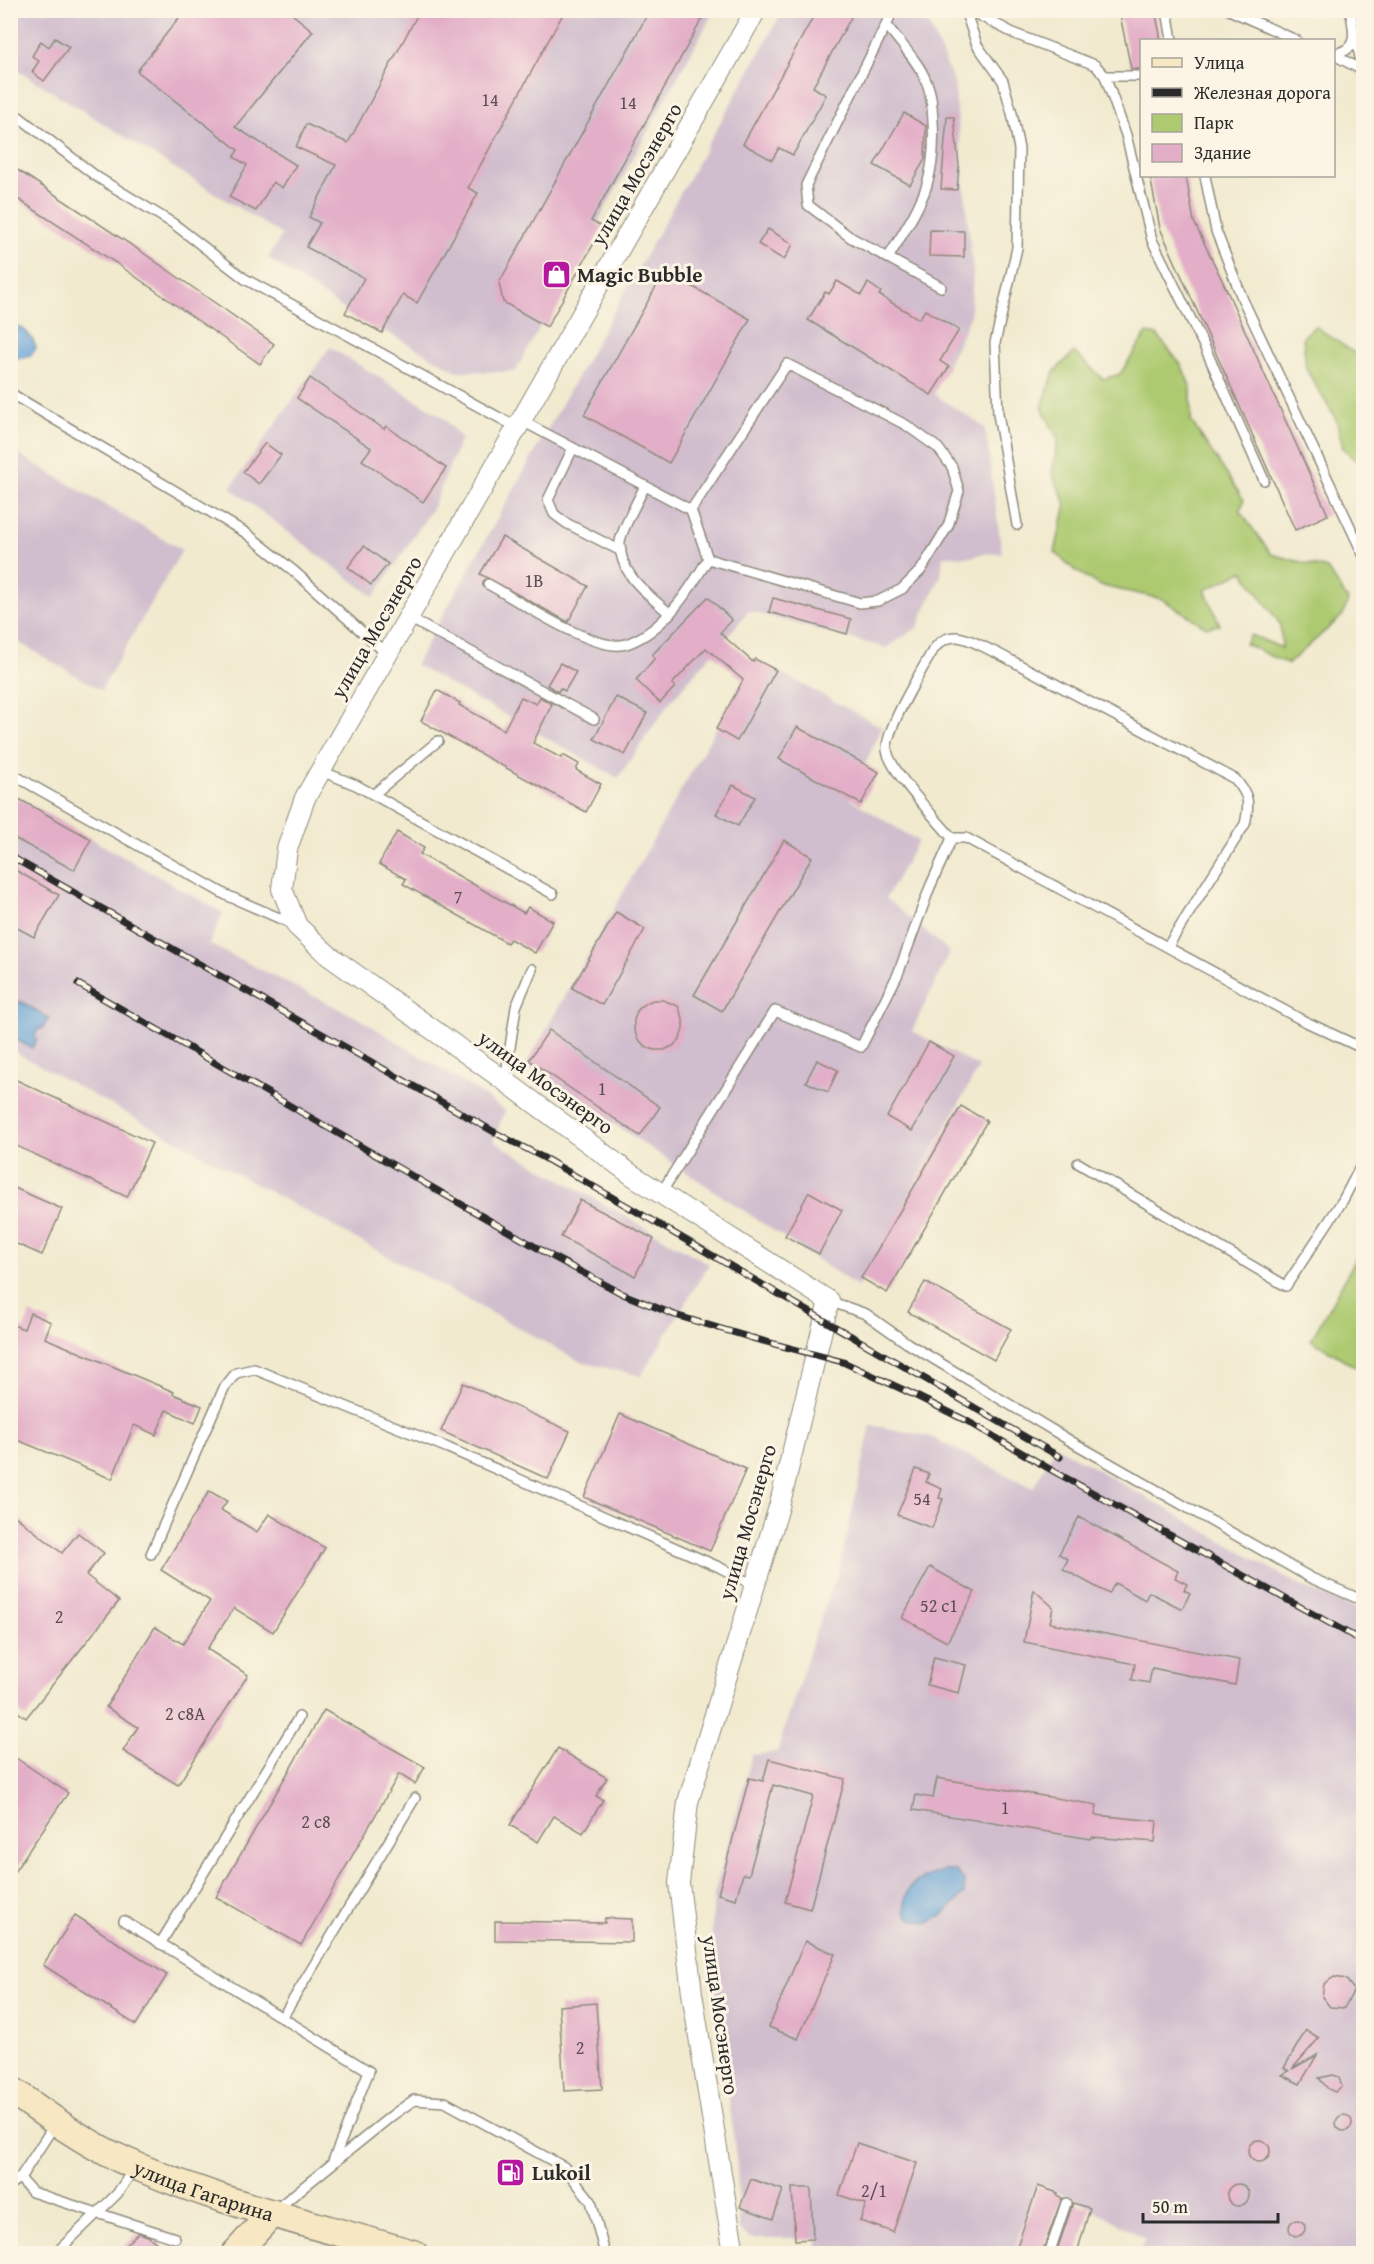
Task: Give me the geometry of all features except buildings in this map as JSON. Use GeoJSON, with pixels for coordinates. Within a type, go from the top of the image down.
{"type":"FeatureCollection","features":[{"type":"Feature","properties":{"kind":"main road","name":"улица Гагарина"},"geometry":{"type":"LineString","coordinates":[[10,2089],[57,2122],[113,2155],[194,2190],[414,2253]]}},
{"type":"Feature","properties":{"kind":"main road"},"geometry":{"type":"LineString","coordinates":[[235,2253],[272,2212]]}},
{"type":"Feature","properties":{"kind":"street","name":"улица Мосэнерго"},"geometry":{"type":"LineString","coordinates":[[734,2253],[692,1993],[678,1882],[688,1802],[779,1507],[830,1301],[632,1175],[328,955],[297,926],[282,889],[286,849],[305,798],[756,10]]}},
{"type":"Feature","properties":{"kind":"lane"},"geometry":{"type":"LineString","coordinates":[[887,10],[889,19],[806,185],[808,205],[850,237],[941,287]]}},
{"type":"Feature","properties":{"kind":"lane"},"geometry":{"type":"LineString","coordinates":[[967,10],[1015,34],[1095,65],[1105,76],[1131,153],[1152,240],[1206,350],[1264,480]]}},
{"type":"Feature","properties":{"kind":"lane"},"geometry":{"type":"LineString","coordinates":[[967,10],[977,45],[1003,81],[1019,148],[1017,248],[995,343],[998,414],[1017,525]]}},
{"type":"Feature","properties":{"kind":"lane"},"geometry":{"type":"LineString","coordinates":[[1170,10],[1168,16],[1172,39]]}},
{"type":"Feature","properties":{"kind":"lane"},"geometry":{"type":"LineString","coordinates":[[1229,10],[1294,39]]}},
{"type":"Feature","properties":{"kind":"lane"},"geometry":{"type":"LineString","coordinates":[[1350,10],[1363,72]]}},
{"type":"Feature","properties":{"kind":"lane"},"geometry":{"type":"LineString","coordinates":[[886,24],[926,80],[932,103],[935,149],[930,180],[921,204],[888,258]]}},
{"type":"Feature","properties":{"kind":"lane"},"geometry":{"type":"LineString","coordinates":[[1335,54],[1349,48],[1355,34]]}},
{"type":"Feature","properties":{"kind":"lane"},"geometry":{"type":"LineString","coordinates":[[1335,55],[1363,72]]}},
{"type":"Feature","properties":{"kind":"lane"},"geometry":{"type":"LineString","coordinates":[[1105,76],[1140,76]]}},
{"type":"Feature","properties":{"kind":"lane"},"geometry":{"type":"LineString","coordinates":[[10,110],[97,177],[174,224],[244,279],[520,425],[573,448],[692,510],[708,559],[687,595],[670,614],[642,636],[624,645],[605,645],[585,638],[488,584]]}},
{"type":"Feature","properties":{"kind":"lane"},"geometry":{"type":"LineString","coordinates":[[1131,153],[1140,155]]}},
{"type":"Feature","properties":{"kind":"lane"},"geometry":{"type":"LineString","coordinates":[[1205,177],[1216,231],[1244,300],[1364,555]]}},
{"type":"Feature","properties":{"kind":"lane"},"geometry":{"type":"LineString","coordinates":[[692,510],[787,364],[906,425],[938,448],[952,467],[959,491],[948,526],[921,570],[902,589],[878,601],[860,603],[708,559]]}},
{"type":"Feature","properties":{"kind":"lane"},"geometry":{"type":"LineString","coordinates":[[10,393],[246,533],[295,572],[388,655]]}},
{"type":"Feature","properties":{"kind":"lane"},"geometry":{"type":"LineString","coordinates":[[573,448],[548,500],[554,514],[566,523],[621,551]]}},
{"type":"Feature","properties":{"kind":"lane"},"geometry":{"type":"LineString","coordinates":[[645,486],[620,541],[621,551],[631,578],[670,614]]}},
{"type":"Feature","properties":{"kind":"lane"},"geometry":{"type":"LineString","coordinates":[[409,618],[594,719]]}},
{"type":"Feature","properties":{"kind":"lane"},"geometry":{"type":"LineString","coordinates":[[952,838],[894,766],[887,750],[889,733],[933,651],[940,641],[950,636],[961,637],[997,653],[1235,778],[1246,792],[1249,807],[1245,824],[1168,946]]}},
{"type":"Feature","properties":{"kind":"lane"},"geometry":{"type":"LineString","coordinates":[[374,795],[438,741]]}},
{"type":"Feature","properties":{"kind":"lane"},"geometry":{"type":"LineString","coordinates":[[321,771],[356,784],[554,894]]}},
{"type":"Feature","properties":{"kind":"lane"},"geometry":{"type":"LineString","coordinates":[[10,773],[226,895],[297,926]]}},
{"type":"Feature","properties":{"kind":"lane"},"geometry":{"type":"LineString","coordinates":[[952,838],[966,838],[1302,1020],[1364,1049]]}},
{"type":"Feature","properties":{"kind":"lane"},"geometry":{"type":"LineString","coordinates":[[661,1193],[775,1011],[861,1047],[898,974],[930,887],[952,838]]}},
{"type":"Feature","properties":{"kind":"lane"},"geometry":{"type":"LineString","coordinates":[[505,1081],[516,1007],[532,969]]}},
{"type":"Feature","properties":{"kind":"lane"},"geometry":{"type":"LineString","coordinates":[[1078,1163],[1286,1286],[1343,1200],[1364,1160]]}},
{"type":"Feature","properties":{"kind":"lane"},"geometry":{"type":"LineString","coordinates":[[830,1301],[867,1314],[907,1343],[1074,1443],[1311,1578],[1364,1601]]}},
{"type":"Feature","properties":{"kind":"lane"},"geometry":{"type":"LineString","coordinates":[[151,1554],[224,1388],[236,1373],[254,1369],[448,1448],[755,1586]]}},
{"type":"Feature","properties":{"kind":"lane"},"geometry":{"type":"LineString","coordinates":[[160,1944],[299,1717]]}},
{"type":"Feature","properties":{"kind":"lane"},"geometry":{"type":"LineString","coordinates":[[282,2018],[415,1798]]}},
{"type":"Feature","properties":{"kind":"lane"},"geometry":{"type":"LineString","coordinates":[[124,1921],[369,2071],[332,2164]]}},
{"type":"Feature","properties":{"kind":"lane"},"geometry":{"type":"LineString","coordinates":[[272,2212],[414,2100],[445,2102],[564,2167],[591,2201],[605,2253]]}},
{"type":"Feature","properties":{"kind":"lane"},"geometry":{"type":"LineString","coordinates":[[10,2184],[20,2178],[57,2122]]}},
{"type":"Feature","properties":{"kind":"lane"},"geometry":{"type":"LineString","coordinates":[[55,2253],[117,2194],[136,2165]]}},
{"type":"Feature","properties":{"kind":"lane"},"geometry":{"type":"LineString","coordinates":[[20,2178],[32,2192],[175,2238]]}},
{"type":"Feature","properties":{"kind":"lane"},"geometry":{"type":"LineString","coordinates":[[1049,2253],[1066,2203]]}},
{"type":"Feature","properties":{"kind":"shaded area"},"geometry":{"type":"Polygon","coordinates":[[[10,11],[714,11],[515,372],[457,371],[339,306],[268,258],[282,235],[11,66],[10,11]]]}},
{"type":"Feature","properties":{"kind":"shaded area"},"geometry":{"type":"Polygon","coordinates":[[[783,11],[923,11],[954,82],[973,273],[970,317],[934,394],[985,428],[1002,553],[980,554],[972,557],[943,556],[941,575],[917,628],[886,648],[749,611],[670,702],[618,778],[415,665],[783,11]]]}},
{"type":"Feature","properties":{"kind":"shaded area"},"geometry":{"type":"Polygon","coordinates":[[[330,347],[443,417],[461,438],[433,507],[374,597],[230,488],[330,347]]]}},
{"type":"Feature","properties":{"kind":"shaded area"},"geometry":{"type":"Polygon","coordinates":[[[11,450],[182,550],[101,690],[11,638],[11,450]]]}},
{"type":"Feature","properties":{"kind":"shaded area"},"geometry":{"type":"Polygon","coordinates":[[[755,659],[882,727],[850,799],[918,841],[886,898],[950,952],[912,1031],[979,1067],[858,1287],[526,1065],[755,659]]]}},
{"type":"Feature","properties":{"kind":"shaded area"},"geometry":{"type":"Polygon","coordinates":[[[10,793],[223,913],[209,944],[358,1018],[479,1092],[505,1111],[493,1141],[709,1264],[641,1376],[581,1362],[11,1050],[10,793]]]}},
{"type":"Feature","properties":{"kind":"shaded area"},"geometry":{"type":"Polygon","coordinates":[[[871,1425],[931,1437],[1033,1488],[1056,1446],[1303,1587],[1363,1611],[1363,2253],[1138,2253],[1145,2239],[1076,2199],[1037,2184],[1013,2253],[852,2253],[817,2249],[817,2238],[749,2238],[739,2229],[737,2167],[711,1942],[714,1895],[752,1755],[777,1752],[817,1628],[840,1567],[871,1425]]]}},
{"type":"Feature","properties":{"kind":"green space"},"geometry":{"type":"Polygon","coordinates":[[[1315,326],[1363,359],[1363,462],[1354,459],[1343,448],[1336,419],[1306,369],[1303,337],[1315,326]]]}},
{"type":"Feature","properties":{"kind":"green space"},"geometry":{"type":"Polygon","coordinates":[[[1147,333],[1157,335],[1182,366],[1191,389],[1191,421],[1244,500],[1240,511],[1271,554],[1327,569],[1348,600],[1343,615],[1288,664],[1245,644],[1251,635],[1282,648],[1280,624],[1243,571],[1205,590],[1220,625],[1206,627],[1162,599],[1098,585],[1072,568],[1055,552],[1066,504],[1052,474],[1058,440],[1042,407],[1054,372],[1074,352],[1103,379],[1120,374],[1147,333]]]}},
{"type":"Feature","properties":{"kind":"green space"},"geometry":{"type":"Polygon","coordinates":[[[1363,1246],[1363,1371],[1311,1340],[1363,1246]]]}},
{"type":"Feature","properties":{"kind":"water"},"geometry":{"type":"Polygon","coordinates":[[[11,325],[23,329],[32,339],[36,348],[34,352],[22,358],[11,356],[11,325]]]}},
{"type":"Feature","properties":{"kind":"water"},"geometry":{"type":"Polygon","coordinates":[[[20,1001],[49,1018],[42,1029],[39,1028],[32,1048],[11,1037],[11,1009],[14,1011],[20,1001]]]}},
{"type":"Feature","properties":{"kind":"water"},"geometry":{"type":"Polygon","coordinates":[[[943,1871],[956,1871],[964,1880],[964,1894],[942,1916],[929,1923],[912,1919],[905,1912],[905,1902],[910,1888],[919,1880],[943,1871]]]}},
{"type":"Feature","properties":{"kind":"railway"},"geometry":{"type":"LineString","coordinates":[[10,856],[496,1133],[546,1159],[1060,1457]]}},
{"type":"Feature","properties":{"kind":"railway"},"geometry":{"type":"LineString","coordinates":[[78,984],[555,1258],[623,1294],[675,1315],[843,1362],[906,1391],[967,1421],[1364,1642]]}},
{"type":"Feature","properties":{"kind":"place","name":"Magic Bubble"},"geometry":{"type":"Point","coordinates":[556,274]}},
{"type":"Feature","properties":{"kind":"place","name":"Lukoil"},"geometry":{"type":"Point","coordinates":[511,2172]}}]}
